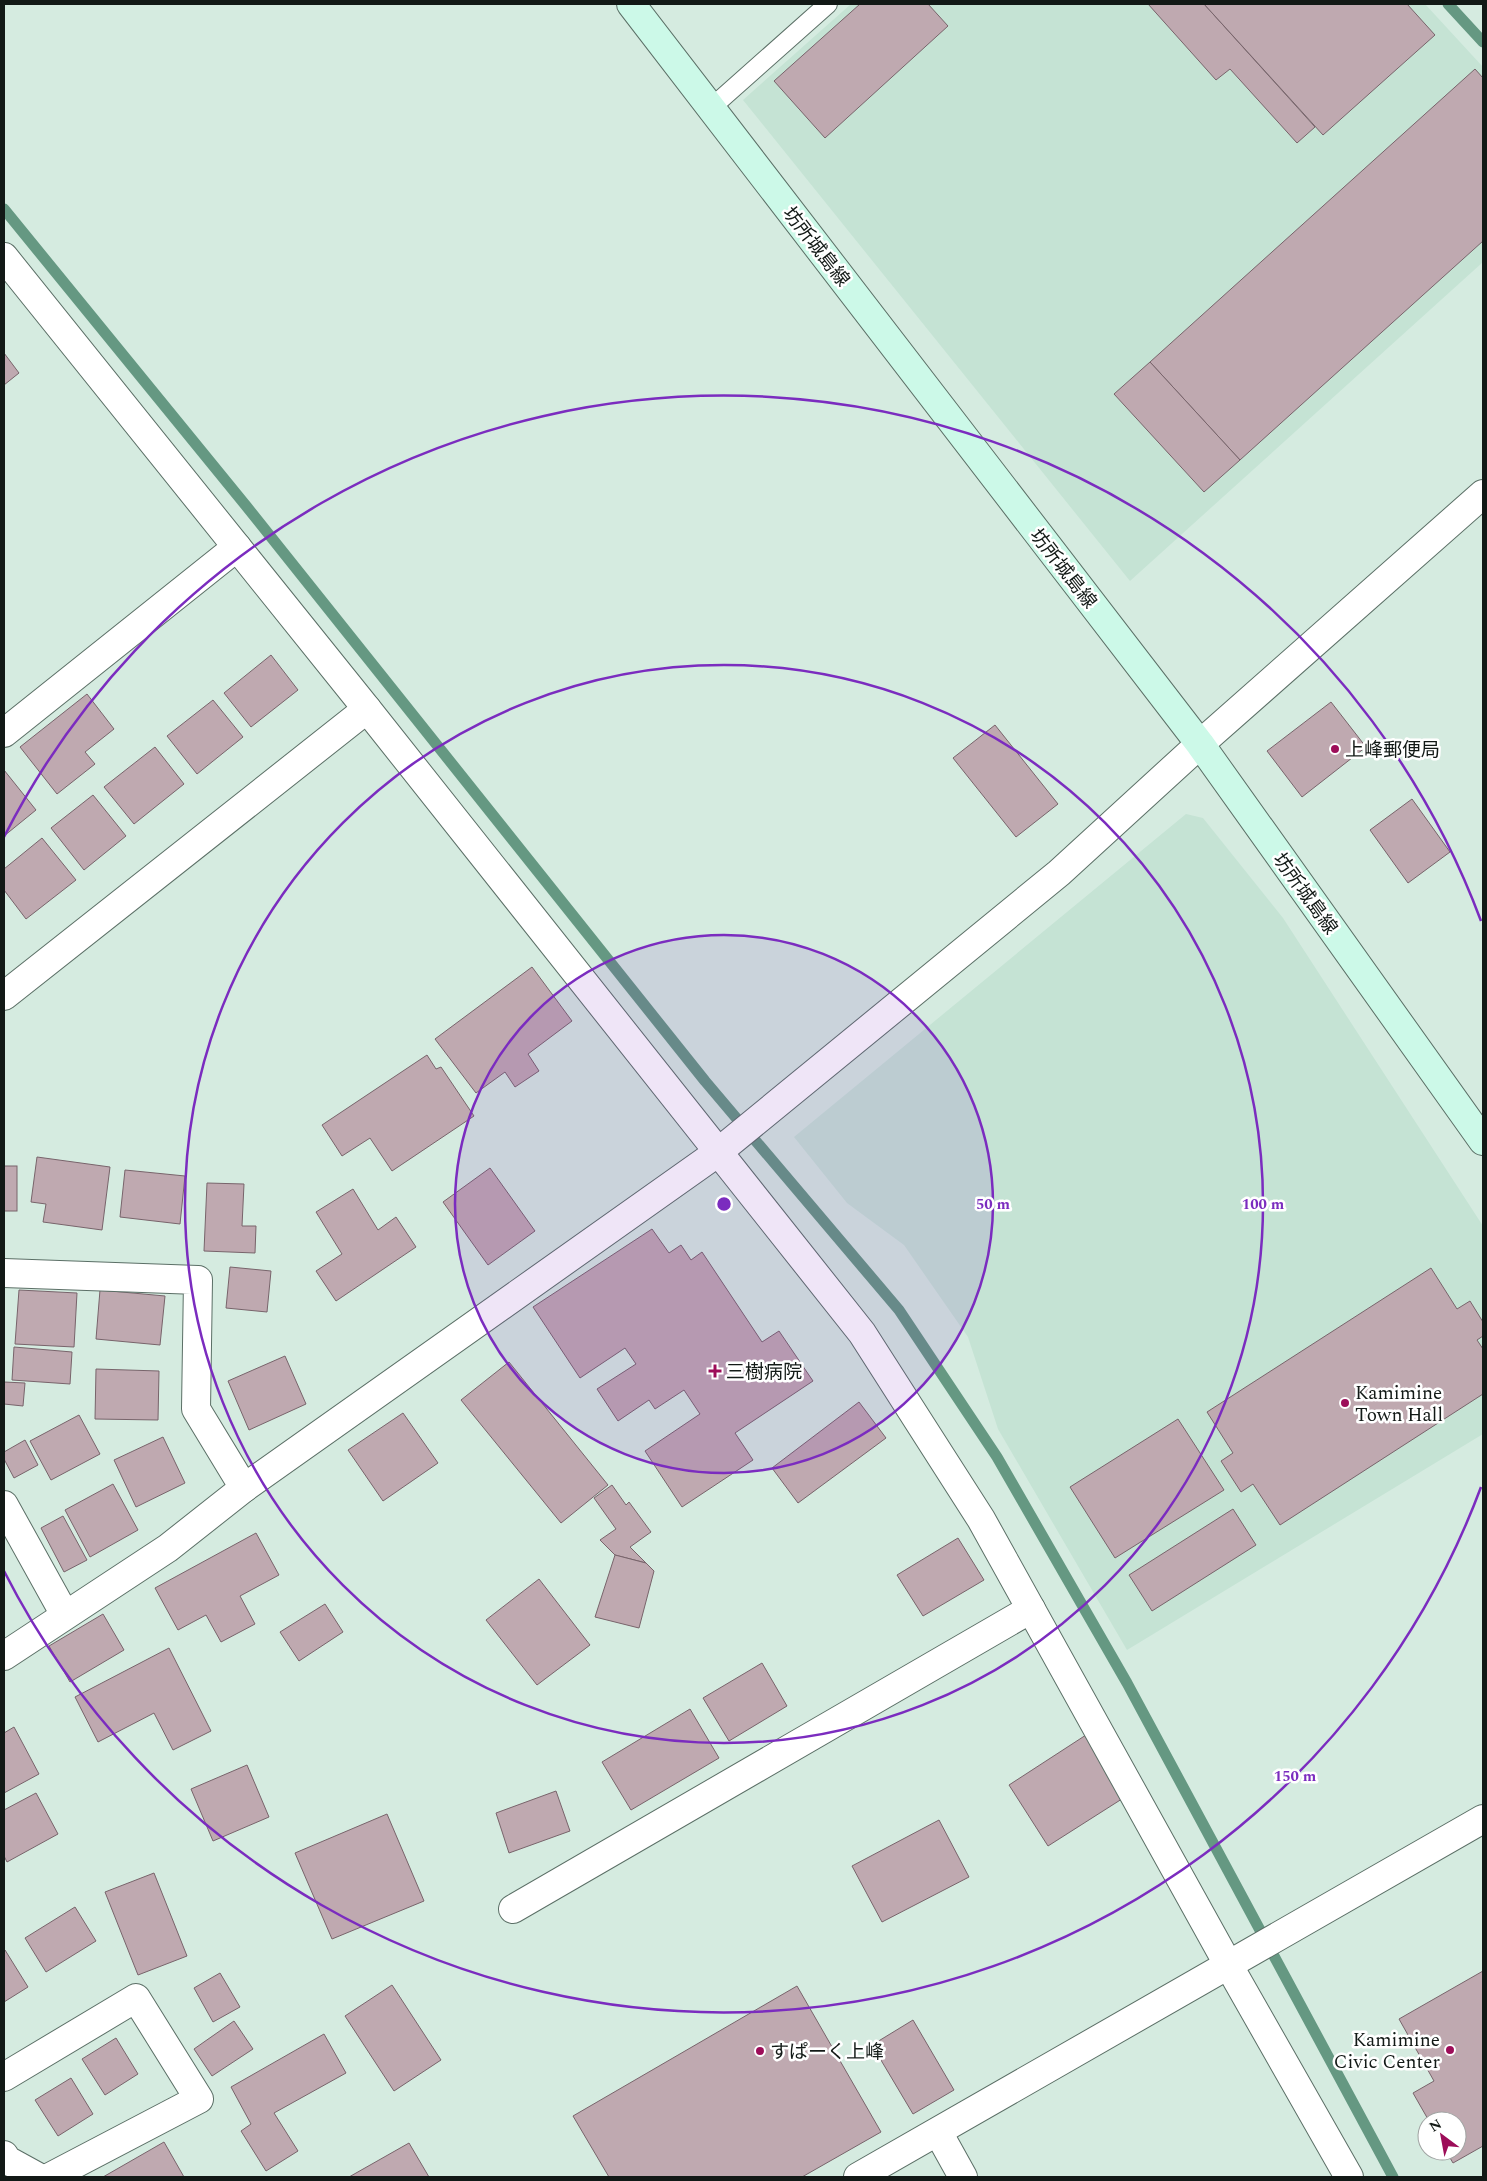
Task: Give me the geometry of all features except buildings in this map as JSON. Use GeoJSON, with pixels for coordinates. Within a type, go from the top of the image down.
{"type":"FeatureCollection","features":[{"type":"Feature","properties":{"kind":"main road","name":"坊所城島線"},"geometry":{"type":"LineString","coordinates":[[631,4],[1200,744],[1483,1141]]}},
{"type":"Feature","properties":{"kind":"street"},"geometry":{"type":"LineString","coordinates":[[4,257],[367,709],[717,1153],[862,1333],[981,1519],[1229,1966],[1349,2177]]}},
{"type":"Feature","properties":{"kind":"street"},"geometry":{"type":"LineString","coordinates":[[4,1656],[168,1548],[244,1488],[717,1153],[1060,873],[1200,744],[1483,494]]}},
{"type":"Feature","properties":{"kind":"street"},"geometry":{"type":"LineString","coordinates":[[4,733],[237,547]]}},
{"type":"Feature","properties":{"kind":"street"},"geometry":{"type":"LineString","coordinates":[[4,996],[367,709]]}},
{"type":"Feature","properties":{"kind":"street"},"geometry":{"type":"LineString","coordinates":[[4,1273],[198,1280],[196,1409],[244,1488]]}},
{"type":"Feature","properties":{"kind":"street"},"geometry":{"type":"LineString","coordinates":[[4,1505],[65,1615]]}},
{"type":"Feature","properties":{"kind":"street"},"geometry":{"type":"LineString","coordinates":[[513,1909],[1032,1609]]}},
{"type":"Feature","properties":{"kind":"street"},"geometry":{"type":"LineString","coordinates":[[858,2177],[1483,1819]]}},
{"type":"Feature","properties":{"kind":"street"},"geometry":{"type":"LineString","coordinates":[[4,2077],[136,1998],[199,2099],[50,2177]]}},
{"type":"Feature","properties":{"kind":"street"},"geometry":{"type":"LineString","coordinates":[[938,2132],[963,2177]]}},
{"type":"Feature","properties":{"kind":"street"},"geometry":{"type":"LineString","coordinates":[[4,2155],[7,2160],[38,2177]]}},
{"type":"Feature","properties":{"kind":"lane"},"geometry":{"type":"LineString","coordinates":[[711,108],[828,4]]}},
{"type":"Feature","properties":{"kind":"shaded area"},"geometry":{"type":"Polygon","coordinates":[[[851,4],[1425,4],[1483,67],[1483,262],[1130,581],[743,100],[851,4]]]}},
{"type":"Feature","properties":{"kind":"shaded area"},"geometry":{"type":"Polygon","coordinates":[[[1186,814],[1203,818],[1283,918],[1483,1226],[1483,1434],[1127,1650],[998,1429],[968,1337],[904,1245],[847,1203],[794,1137],[1186,814]]]}},
{"type":"Feature","properties":{"kind":"waterway"},"geometry":{"type":"LineString","coordinates":[[1448,4],[1483,42]]}},
{"type":"Feature","properties":{"kind":"waterway"},"geometry":{"type":"LineString","coordinates":[[4,209],[247,507],[705,1081],[899,1310],[997,1457],[1127,1683],[1393,2177]]}},
{"type":"Feature","properties":{"kind":"place","name":"上峰郵便局"},"geometry":{"type":"Point","coordinates":[1335,749]}},
{"type":"Feature","properties":{"kind":"place","name":"三樹病院"},"geometry":{"type":"Point","coordinates":[715,1371]}},
{"type":"Feature","properties":{"kind":"place","name":"Kamimine Town Hall"},"geometry":{"type":"Point","coordinates":[1345,1403]}},
{"type":"Feature","properties":{"kind":"place","name":"Kamimine Civic Center"},"geometry":{"type":"Point","coordinates":[1450,2050]}},
{"type":"Feature","properties":{"kind":"place","name":"すぱーく上峰"},"geometry":{"type":"Point","coordinates":[760,2051]}}]}
